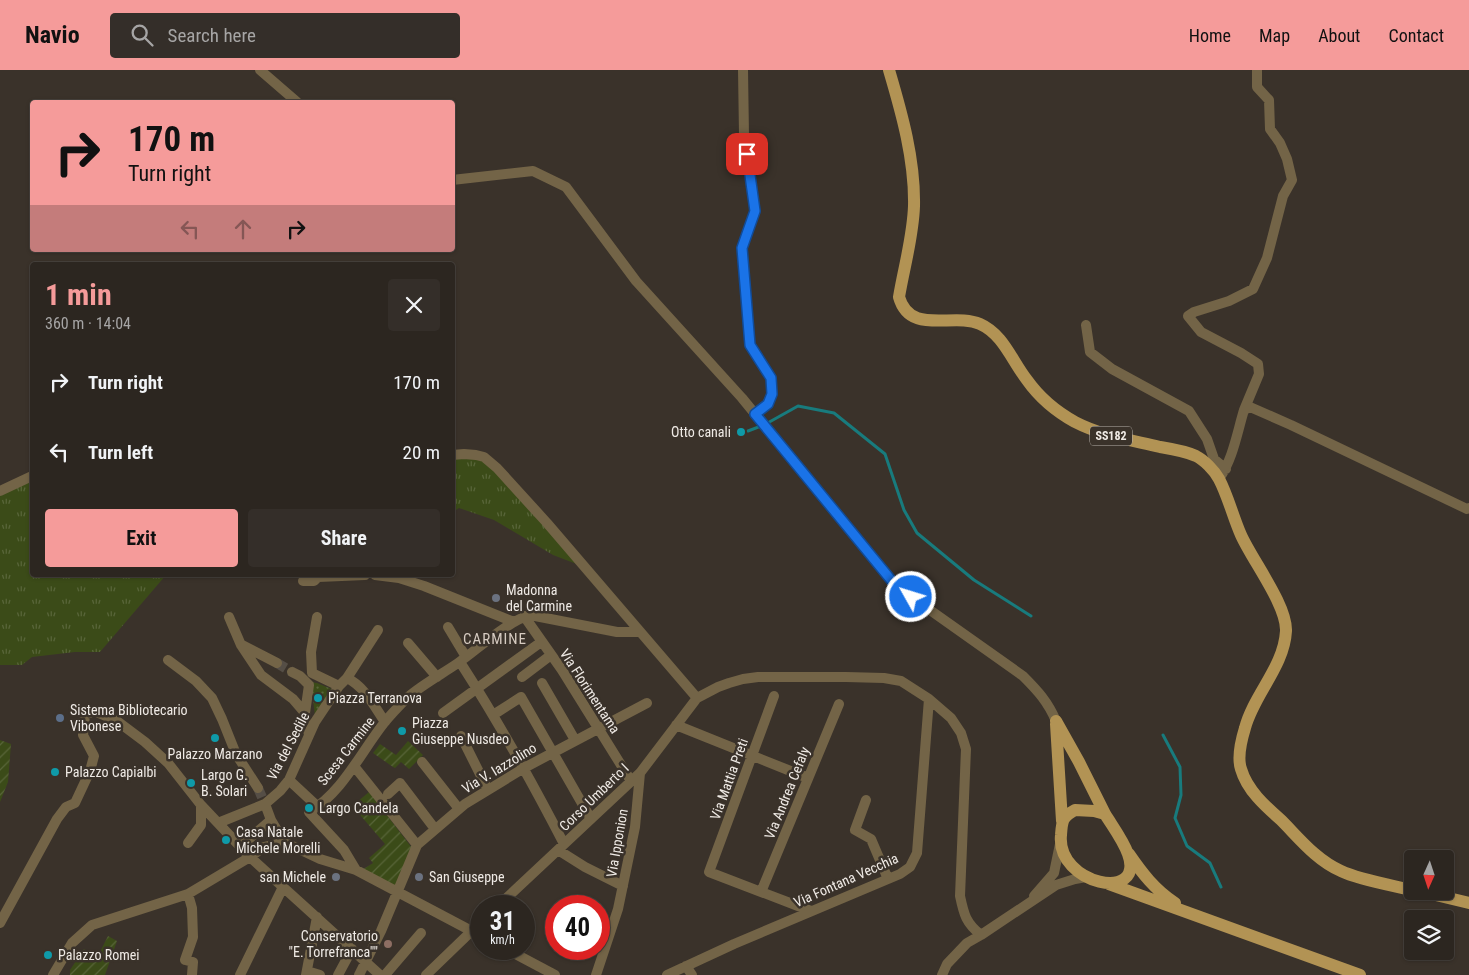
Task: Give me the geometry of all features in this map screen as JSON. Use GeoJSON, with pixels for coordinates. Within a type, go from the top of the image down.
{"type":"FeatureCollection","features":[{"type":"Feature","properties":{"kind":"main road","name":"SS182"},"geometry":{"type":"LineString","coordinates":[[889,70],[907,134],[913,179],[914,206],[910,241],[899,297],[904,310],[922,320],[962,320],[979,323],[992,330],[1027,381],[1044,399],[1075,422],[1096,432],[1184,452],[1198,457],[1212,470],[1222,474],[1241,536],[1280,605],[1286,629],[1282,653],[1250,713],[1242,738],[1241,768],[1251,788],[1265,806],[1321,859],[1341,871],[1404,888]]}},
{"type":"Feature","properties":{"kind":"main road"},"geometry":{"type":"LineString","coordinates":[[1056,721],[1128,854],[1148,880],[1163,895],[1191,914]]}},
{"type":"Feature","properties":{"kind":"main road"},"geometry":{"type":"LineString","coordinates":[[1056,721],[1062,821],[1060,843],[1069,862],[1082,875],[1360,975]]}},
{"type":"Feature","properties":{"kind":"main road"},"geometry":{"type":"LineString","coordinates":[[1062,821],[1067,814],[1075,810],[1094,811],[1105,814]]}},
{"type":"Feature","properties":{"kind":"main road"},"geometry":{"type":"LineString","coordinates":[[1109,884],[1121,882],[1126,878],[1130,870],[1128,854]]}},
{"type":"Feature","properties":{"kind":"main road"},"geometry":{"type":"LineString","coordinates":[[1454,899],[1469,903]]}},
{"type":"Feature","properties":{"kind":"street"},"geometry":{"type":"LineString","coordinates":[[260,70],[295,100]]}},
{"type":"Feature","properties":{"kind":"street"},"geometry":{"type":"LineString","coordinates":[[743,70],[744,135],[755,211],[742,248],[749,335],[750,345],[771,378],[772,394],[768,404],[755,414]]}},
{"type":"Feature","properties":{"kind":"street"},"geometry":{"type":"LineString","coordinates":[[1222,474],[1232,453],[1244,410],[1259,374],[1258,364],[1201,332],[1188,316],[1194,312],[1229,301],[1253,289],[1267,258],[1283,196],[1292,180],[1287,159],[1280,142],[1270,129],[1269,100],[1257,87],[1256,70]]}},
{"type":"Feature","properties":{"kind":"street"},"geometry":{"type":"LineString","coordinates":[[455,180],[533,171],[566,187],[636,281],[755,414],[896,586],[1023,676],[1040,693],[1050,707],[1056,721]]}},
{"type":"Feature","properties":{"kind":"street"},"geometry":{"type":"LineString","coordinates":[[1086,325],[1090,352],[1112,369],[1189,411],[1207,439],[1222,474]]}},
{"type":"Feature","properties":{"kind":"street"},"geometry":{"type":"LineString","coordinates":[[1244,410],[1250,407],[1283,421],[1467,509],[1469,508]]}},
{"type":"Feature","properties":{"kind":"street"},"geometry":{"type":"LineString","coordinates":[[455,455],[476,455],[484,458],[496,468],[547,523],[697,698],[718,687],[743,679],[758,677],[846,676],[884,678],[901,681],[929,699],[951,718],[961,733],[966,749],[960,896],[964,915],[974,930],[981,935]]}},
{"type":"Feature","properties":{"kind":"street"},"geometry":{"type":"LineString","coordinates":[[0,491],[30,477]]}},
{"type":"Feature","properties":{"kind":"street"},"geometry":{"type":"LineString","coordinates":[[303,580],[314,581],[317,577]]}},
{"type":"Feature","properties":{"kind":"street"},"geometry":{"type":"LineString","coordinates":[[391,577],[416,583],[514,622]]}},
{"type":"Feature","properties":{"kind":"street"},"geometry":{"type":"LineString","coordinates":[[524,616],[530,615],[617,632],[640,632]]}},
{"type":"Feature","properties":{"kind":"street","name":"Scesa Carmine"},"geometry":{"type":"LineString","coordinates":[[313,809],[343,781],[385,722],[408,697],[524,616]]}},
{"type":"Feature","properties":{"kind":"street","name":"Via Florimentama"},"geometry":{"type":"LineString","coordinates":[[524,616],[562,670],[631,781]]}},
{"type":"Feature","properties":{"kind":"street"},"geometry":{"type":"LineString","coordinates":[[228,617],[241,645],[261,675],[293,699],[305,712]]}},
{"type":"Feature","properties":{"kind":"street"},"geometry":{"type":"LineString","coordinates":[[316,617],[311,652],[312,672],[339,686]]}},
{"type":"Feature","properties":{"kind":"street"},"geometry":{"type":"LineString","coordinates":[[448,627],[477,689],[524,768],[561,847],[585,867],[623,886]]}},
{"type":"Feature","properties":{"kind":"street","name":"Via del Sedile"},"geometry":{"type":"LineString","coordinates":[[218,823],[265,804],[280,791],[289,780],[315,722],[339,686],[347,678],[378,630]]}},
{"type":"Feature","properties":{"kind":"street"},"geometry":{"type":"LineString","coordinates":[[408,643],[437,677]]}},
{"type":"Feature","properties":{"kind":"street"},"geometry":{"type":"LineString","coordinates":[[241,645],[277,663]]}},
{"type":"Feature","properties":{"kind":"street"},"geometry":{"type":"LineString","coordinates":[[444,713],[537,645]]}},
{"type":"Feature","properties":{"kind":"street"},"geometry":{"type":"LineString","coordinates":[[522,677],[551,655]]}},
{"type":"Feature","properties":{"kind":"street"},"geometry":{"type":"LineString","coordinates":[[168,660],[196,681],[212,698],[236,754],[258,788]]}},
{"type":"Feature","properties":{"kind":"street"},"geometry":{"type":"LineString","coordinates":[[292,672],[310,685],[305,712],[309,736]]}},
{"type":"Feature","properties":{"kind":"street"},"geometry":{"type":"LineString","coordinates":[[347,678],[357,683],[364,691],[385,722]]}},
{"type":"Feature","properties":{"kind":"street"},"geometry":{"type":"LineString","coordinates":[[542,683],[575,740]]}},
{"type":"Feature","properties":{"kind":"street","name":"Via Mattia Preti"},"geometry":{"type":"LineString","coordinates":[[761,892],[709,872],[774,696]]}},
{"type":"Feature","properties":{"kind":"street"},"geometry":{"type":"LineString","coordinates":[[493,715],[520,697],[591,819]]}},
{"type":"Feature","properties":{"kind":"street","name":"Corso Umberto I"},"geometry":{"type":"LineString","coordinates":[[510,895],[640,772],[697,698]]}},
{"type":"Feature","properties":{"kind":"street","name":"Via Fontana Vecchia"},"geometry":{"type":"LineString","coordinates":[[667,975],[689,970],[734,944],[900,874],[910,867],[917,854],[929,699]]}},
{"type":"Feature","properties":{"kind":"street","name":"Via V. Iazzolino"},"geometry":{"type":"LineString","coordinates":[[359,975],[381,931],[417,845],[465,804],[524,768],[648,703]]}},
{"type":"Feature","properties":{"kind":"street","name":"Via Andrea Cefaly"},"geometry":{"type":"LineString","coordinates":[[761,892],[839,704]]}},
{"type":"Feature","properties":{"kind":"street"},"geometry":{"type":"LineString","coordinates":[[0,923],[57,819],[66,806],[75,804],[90,771],[94,756],[83,735],[85,715],[94,711],[117,721],[145,742],[168,763],[201,805],[241,846],[250,858],[380,975]]}},
{"type":"Feature","properties":{"kind":"street"},"geometry":{"type":"LineString","coordinates":[[676,726],[808,778]]}},
{"type":"Feature","properties":{"kind":"street"},"geometry":{"type":"LineString","coordinates":[[461,736],[488,790]]}},
{"type":"Feature","properties":{"kind":"street"},"geometry":{"type":"LineString","coordinates":[[422,762],[459,809]]}},
{"type":"Feature","properties":{"kind":"street"},"geometry":{"type":"LineString","coordinates":[[354,766],[417,845]]}},
{"type":"Feature","properties":{"kind":"street","name":"Via Ipponion"},"geometry":{"type":"LineString","coordinates":[[596,975],[618,909],[636,827],[640,772]]}},
{"type":"Feature","properties":{"kind":"street"},"geometry":{"type":"LineString","coordinates":[[289,780],[344,850],[356,870]]}},
{"type":"Feature","properties":{"kind":"street"},"geometry":{"type":"LineString","coordinates":[[388,794],[400,783],[435,830]]}},
{"type":"Feature","properties":{"kind":"street"},"geometry":{"type":"LineString","coordinates":[[866,800],[855,830],[871,839],[888,879]]}},
{"type":"Feature","properties":{"kind":"street"},"geometry":{"type":"LineString","coordinates":[[265,804],[271,820],[284,842],[320,859],[356,870],[470,930]]}},
{"type":"Feature","properties":{"kind":"street"},"geometry":{"type":"LineString","coordinates":[[188,843],[201,825],[201,805]]}},
{"type":"Feature","properties":{"kind":"street"},"geometry":{"type":"LineString","coordinates":[[241,846],[271,820]]}},
{"type":"Feature","properties":{"kind":"street"},"geometry":{"type":"LineString","coordinates":[[53,975],[72,943],[92,925],[188,894],[250,858],[264,847],[284,842]]}},
{"type":"Feature","properties":{"kind":"street"},"geometry":{"type":"LineString","coordinates":[[1024,908],[1054,873],[1060,843]]}},
{"type":"Feature","properties":{"kind":"street"},"geometry":{"type":"LineString","coordinates":[[942,975],[947,964],[967,943],[1024,908],[1056,885],[1086,877]]}},
{"type":"Feature","properties":{"kind":"street"},"geometry":{"type":"LineString","coordinates":[[240,975],[283,887]]}},
{"type":"Feature","properties":{"kind":"street"},"geometry":{"type":"LineString","coordinates":[[761,892],[811,911]]}},
{"type":"Feature","properties":{"kind":"street"},"geometry":{"type":"LineString","coordinates":[[188,894],[192,908],[194,937],[189,961],[192,975]]}},
{"type":"Feature","properties":{"kind":"street"},"geometry":{"type":"LineString","coordinates":[[317,917],[307,973],[320,975]]}},
{"type":"Feature","properties":{"kind":"street"},"geometry":{"type":"LineString","coordinates":[[385,975],[421,933]]}},
{"type":"Feature","properties":{"kind":"street"},"geometry":{"type":"LineString","coordinates":[[430,972],[470,933]]}},
{"type":"Feature","properties":{"kind":"street"},"geometry":{"type":"LineString","coordinates":[[338,975],[352,949]]}},
{"type":"Feature","properties":{"kind":"street"},"geometry":{"type":"LineString","coordinates":[[526,960],[554,975]]}},
{"type":"Feature","properties":{"kind":"street"},"geometry":{"type":"LineString","coordinates":[[430,972],[442,975]]}},
{"type":"Feature","properties":{"kind":"green space"},"geometry":{"type":"Polygon","coordinates":[[[455,455],[484,457],[587,568],[553,555],[494,520],[459,508],[455,511],[455,455]]]}},
{"type":"Feature","properties":{"kind":"green space"},"geometry":{"type":"Polygon","coordinates":[[[30,477],[30,577],[164,577],[100,652],[75,652],[32,657],[22,665],[0,665],[0,491],[30,477]]]}},
{"type":"Feature","properties":{"kind":"green space"},"geometry":{"type":"Polygon","coordinates":[[[311,682],[334,690],[315,716],[311,682]]]}},
{"type":"Feature","properties":{"kind":"green space"},"geometry":{"type":"Polygon","coordinates":[[[0,740],[11,744],[8,782],[0,802],[0,740]]]}},
{"type":"Feature","properties":{"kind":"green space"},"geometry":{"type":"Polygon","coordinates":[[[408,741],[423,755],[409,769],[401,762],[395,768],[373,753],[380,744],[396,755],[408,741]]]}},
{"type":"Feature","properties":{"kind":"green space"},"geometry":{"type":"Polygon","coordinates":[[[369,792],[412,848],[396,888],[362,870],[373,863],[369,858],[385,844],[355,809],[360,805],[357,802],[369,792]]]}},
{"type":"Feature","properties":{"kind":"green space"},"geometry":{"type":"Polygon","coordinates":[[[108,936],[117,941],[105,975],[70,975],[70,970],[84,949],[98,956],[108,936]]]}},
{"type":"Feature","properties":{"kind":"waterway"},"geometry":{"type":"LineString","coordinates":[[748,431],[764,425],[798,406],[834,413],[885,454],[904,510],[917,533],[974,580],[1031,616]]}},
{"type":"Feature","properties":{"kind":"waterway"},"geometry":{"type":"LineString","coordinates":[[1163,735],[1180,767],[1181,795],[1175,818],[1187,846],[1210,863],[1221,887]]}},
{"type":"Feature","properties":{"kind":"tunnel"},"geometry":{"type":"LineString","coordinates":[[277,663],[292,672]]}},
{"type":"Feature","properties":{"kind":"tunnel"},"geometry":{"type":"LineString","coordinates":[[258,788],[265,804]]}},
{"type":"Feature","properties":{"kind":"place","name":"Otto canali"},"geometry":{"type":"Point","coordinates":[741,432]}},
{"type":"Feature","properties":{"kind":"place","name":"Madonna del Carmine"},"geometry":{"type":"Point","coordinates":[496,598]}},
{"type":"Feature","properties":{"kind":"place","name":"Piazza Terranova"},"geometry":{"type":"Point","coordinates":[318,698]}},
{"type":"Feature","properties":{"kind":"place","name":"Sistema Bibliotecario Vibonese"},"geometry":{"type":"Point","coordinates":[60,718]}},
{"type":"Feature","properties":{"kind":"place","name":"Piazza Giuseppe Nusdeo"},"geometry":{"type":"Point","coordinates":[402,731]}},
{"type":"Feature","properties":{"kind":"place","name":"Palazzo Marzano"},"geometry":{"type":"Point","coordinates":[215,738]}},
{"type":"Feature","properties":{"kind":"place","name":"Palazzo Capialbi"},"geometry":{"type":"Point","coordinates":[55,772]}},
{"type":"Feature","properties":{"kind":"place","name":"Largo G. B. Solari"},"geometry":{"type":"Point","coordinates":[191,783]}},
{"type":"Feature","properties":{"kind":"place","name":"Largo Candela"},"geometry":{"type":"Point","coordinates":[309,808]}},
{"type":"Feature","properties":{"kind":"place","name":"Casa Natale Michele Morelli"},"geometry":{"type":"Point","coordinates":[226,840]}},
{"type":"Feature","properties":{"kind":"place","name":"san Michele"},"geometry":{"type":"Point","coordinates":[336,877]}},
{"type":"Feature","properties":{"kind":"place","name":"San Giuseppe"},"geometry":{"type":"Point","coordinates":[419,877]}},
{"type":"Feature","properties":{"kind":"place","name":"Conservatorio \"E. Torrefranca\"\""},"geometry":{"type":"Point","coordinates":[388,944]}},
{"type":"Feature","properties":{"kind":"place","name":"Palazzo Romei"},"geometry":{"type":"Point","coordinates":[48,955]}},
{"type":"Feature","properties":{"kind":"district","name":"CARMINE"},"geometry":{"type":"Point","coordinates":[495,639]}},
{"type":"Feature","properties":{"kind":"route"},"geometry":{"type":"LineString","coordinates":[[747,154],[755,211],[742,248],[750,345],[771,378],[772,394],[768,404],[755,414],[896,586],[911,597]]}}]}
